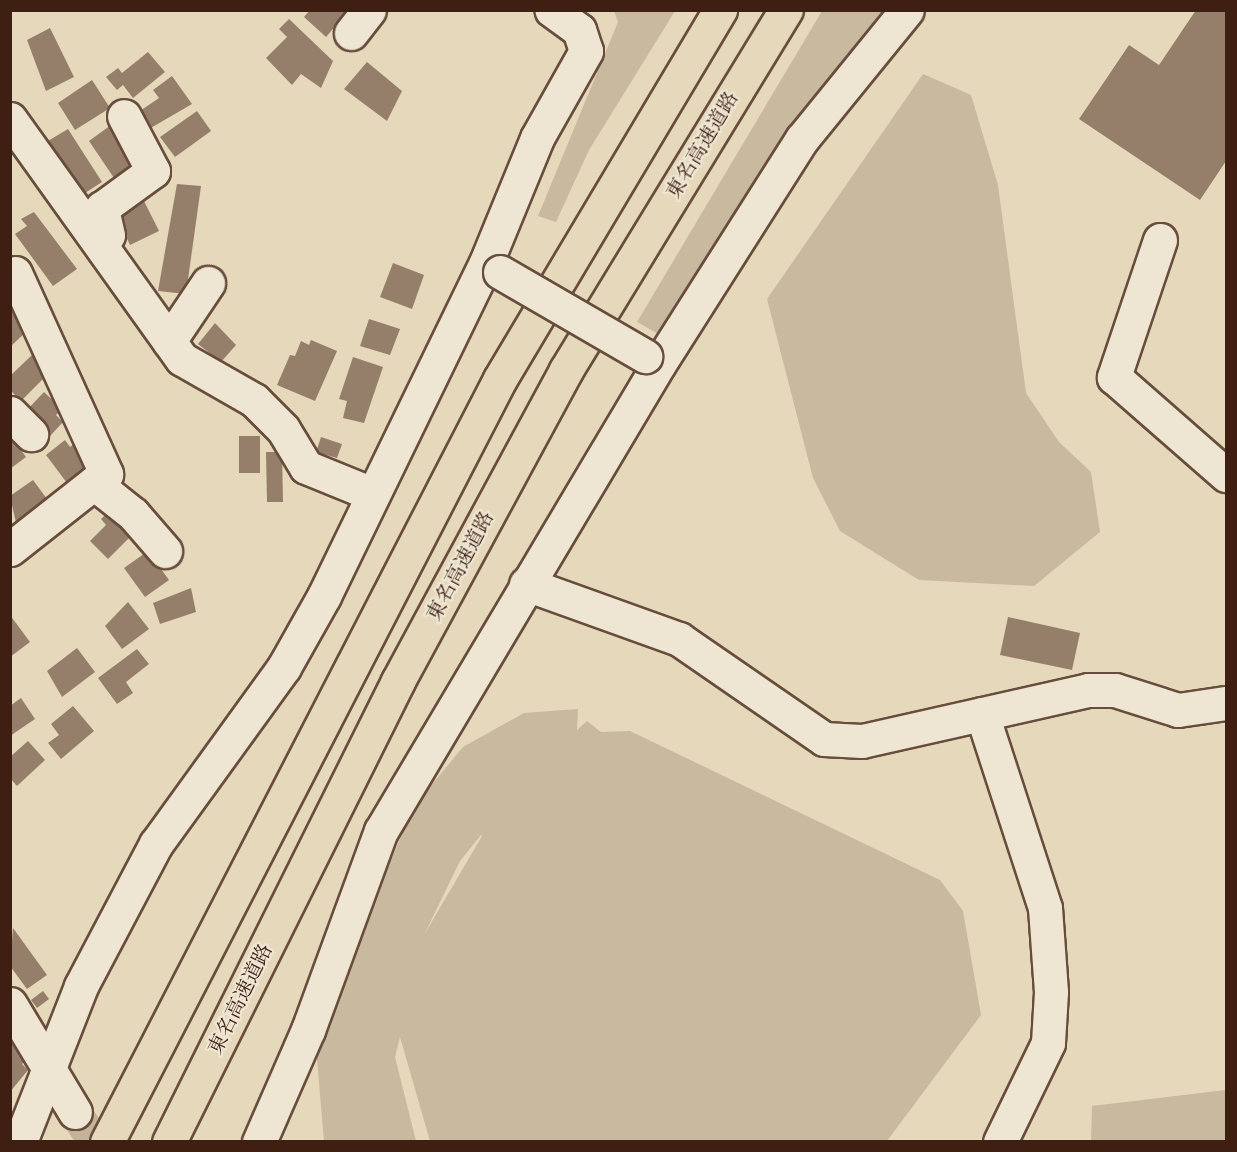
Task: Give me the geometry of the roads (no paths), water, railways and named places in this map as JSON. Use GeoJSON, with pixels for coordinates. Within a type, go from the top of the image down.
{"type":"FeatureCollection","features":[{"type":"Feature","properties":{"kind":"highway"},"geometry":{"type":"LineString","coordinates":[[107,1142],[494,389],[720,10]]}},
{"type":"Feature","properties":{"kind":"highway","name":"東名高速道路"},"geometry":{"type":"LineString","coordinates":[[169,1142],[398,681],[566,370],[786,10]]}},
{"type":"Feature","properties":{"kind":"street"},"geometry":{"type":"LineString","coordinates":[[20,1142],[81,986],[156,844],[284,667],[372,494],[493,268],[537,138],[585,51],[579,30],[551,10]]}},
{"type":"Feature","properties":{"kind":"street"},"geometry":{"type":"LineString","coordinates":[[259,1142],[308,1030],[381,831],[526,584],[652,360],[802,139],[907,10]]}},
{"type":"Feature","properties":{"kind":"street"},"geometry":{"type":"LineString","coordinates":[[99,242],[108,235],[102,208],[153,171],[124,116]]}},
{"type":"Feature","properties":{"kind":"street"},"geometry":{"type":"LineString","coordinates":[[10,119],[182,359],[254,400],[283,429],[306,467],[372,494]]}},
{"type":"Feature","properties":{"kind":"street"},"geometry":{"type":"LineString","coordinates":[[1160,240],[1114,376],[1227,475]]}},
{"type":"Feature","properties":{"kind":"street"},"geometry":{"type":"LineString","coordinates":[[493,268],[652,360]]}},
{"type":"Feature","properties":{"kind":"street"},"geometry":{"type":"LineString","coordinates":[[10,549],[106,474],[15,273]]}},
{"type":"Feature","properties":{"kind":"street"},"geometry":{"type":"LineString","coordinates":[[169,341],[207,283]]}},
{"type":"Feature","properties":{"kind":"street"},"geometry":{"type":"LineString","coordinates":[[94,483],[133,514],[165,551]]}},
{"type":"Feature","properties":{"kind":"street"},"geometry":{"type":"LineString","coordinates":[[526,584],[679,639],[824,739],[862,741],[1088,690],[1115,690],[1178,710],[1227,703]]}},
{"type":"Feature","properties":{"kind":"street"},"geometry":{"type":"LineString","coordinates":[[982,714],[1045,908],[1051,992],[1048,1042],[999,1142]]}},
{"type":"Feature","properties":{"kind":"street"},"geometry":{"type":"LineString","coordinates":[[10,1004],[48,1071],[75,1112]]}},
{"type":"Feature","properties":{"kind":"tunnel"},"geometry":{"type":"LineString","coordinates":[[75,1112],[95,1142]]}}]}
